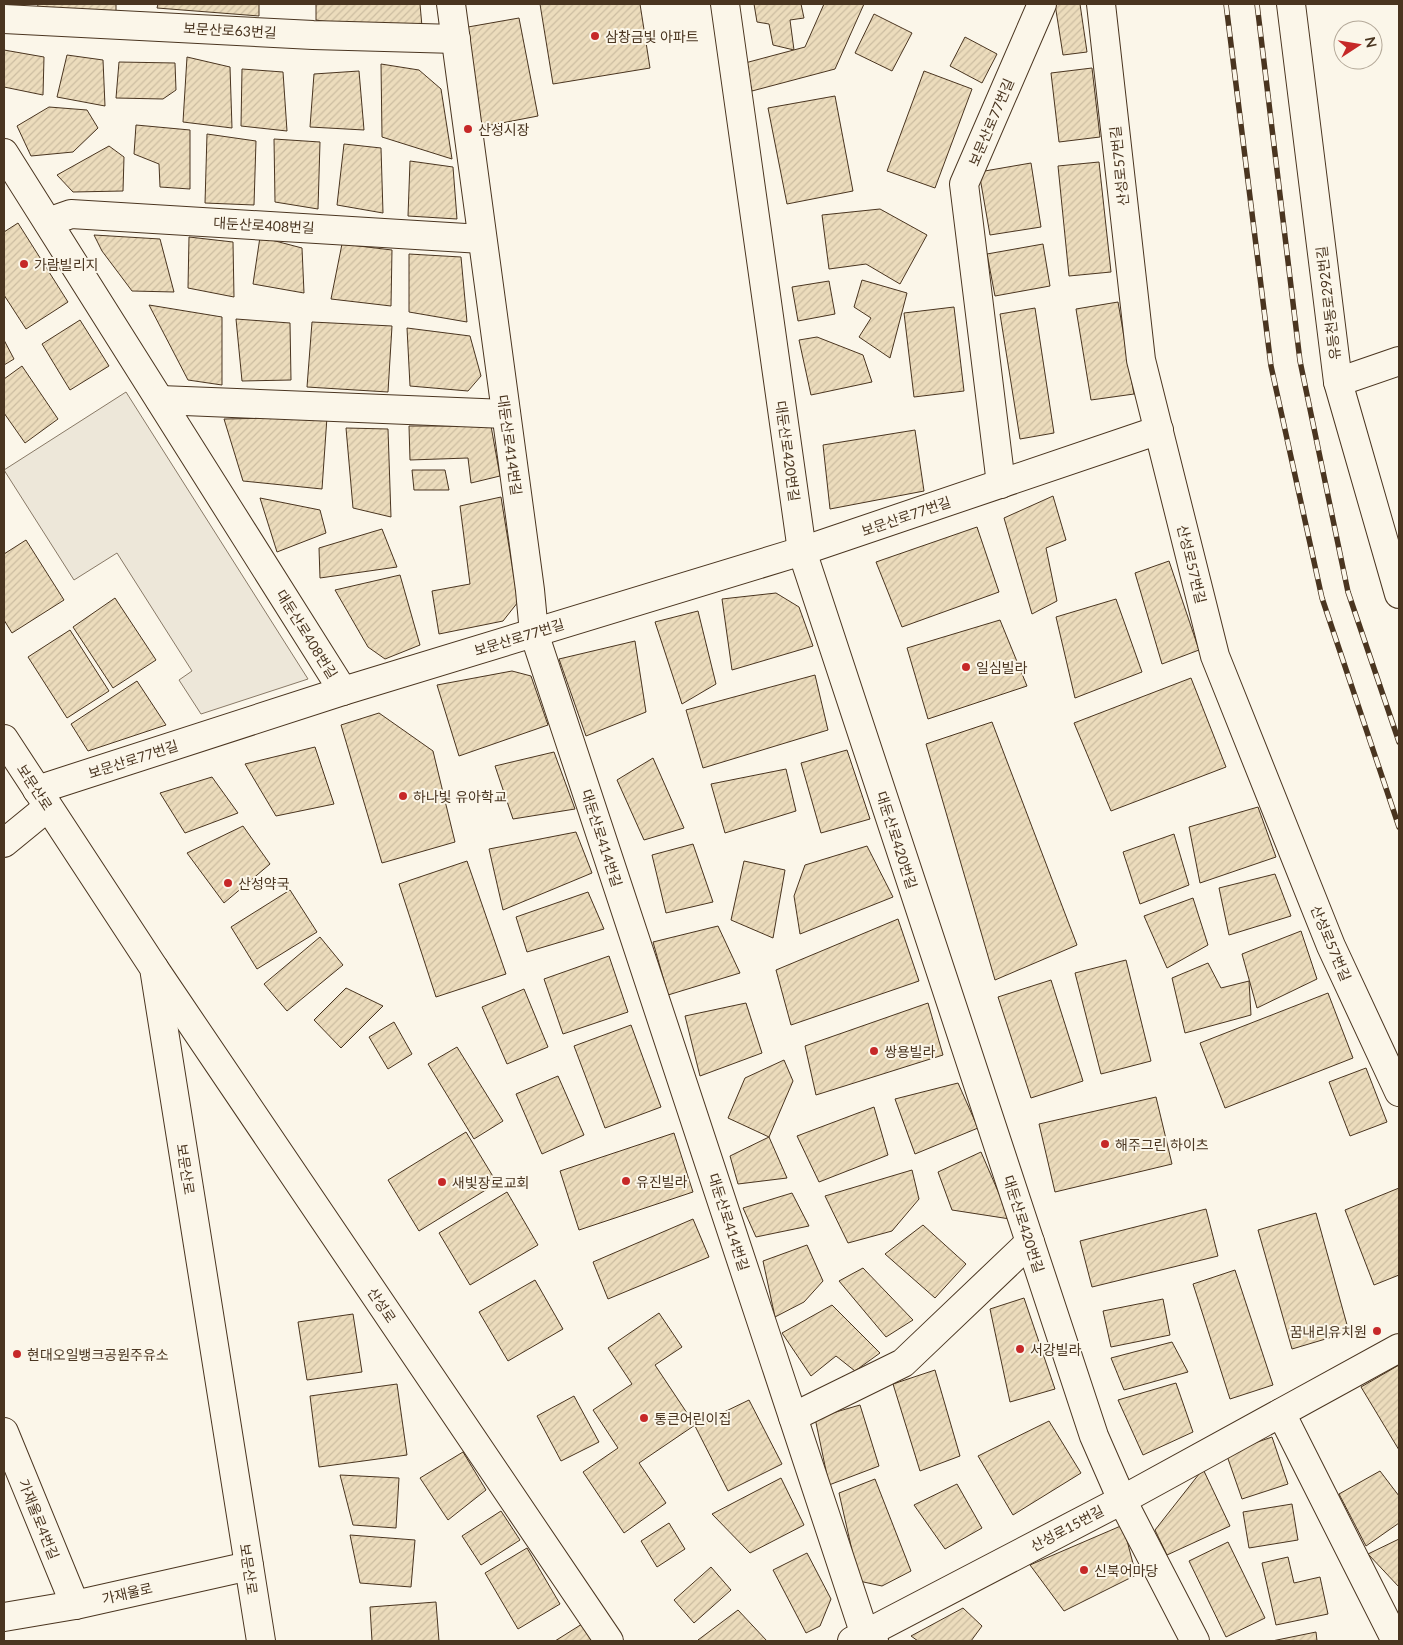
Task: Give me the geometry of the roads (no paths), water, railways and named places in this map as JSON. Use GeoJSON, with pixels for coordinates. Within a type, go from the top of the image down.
{"type":"FeatureCollection","features":[{"type":"Feature","properties":{"kind":"street","name":"대둔산로414번길"},"geometry":{"type":"LineString","coordinates":[[451,4],[530,590],[534,633],[793,1417],[864,1639]]}},
{"type":"Feature","properties":{"kind":"street","name":"대둔산로420번길"},"geometry":{"type":"LineString","coordinates":[[725,4],[802,551],[1094,1436],[1122,1500],[1195,1641]]}},
{"type":"Feature","properties":{"kind":"street","name":"보문산로77번길"},"geometry":{"type":"LineString","coordinates":[[1001,484],[964,184],[1042,4]]}},
{"type":"Feature","properties":{"kind":"street","name":"산성로57번길"},"geometry":{"type":"LineString","coordinates":[[1101,4],[1141,360],[1215,656],[1331,946],[1399,1092]]}},
{"type":"Feature","properties":{"kind":"street","name":"유등천동로292번길"},"geometry":{"type":"LineString","coordinates":[[1291,4],[1338,382],[1399,594]]}},
{"type":"Feature","properties":{"kind":"street","name":"보문산로63번길"},"geometry":{"type":"LineString","coordinates":[[4,18],[313,35],[456,39]]}},
{"type":"Feature","properties":{"kind":"street","name":"대둔산로408번길"},"geometry":{"type":"LineString","coordinates":[[4,153],[343,691]]}},
{"type":"Feature","properties":{"kind":"street","name":"대둔산로408번길"},"geometry":{"type":"LineString","coordinates":[[48,222],[71,214],[482,239]]}},
{"type":"Feature","properties":{"kind":"street"},"geometry":{"type":"LineString","coordinates":[[1338,382],[1399,361]]}},
{"type":"Feature","properties":{"kind":"street"},"geometry":{"type":"LineString","coordinates":[[160,400],[506,414]]}},
{"type":"Feature","properties":{"kind":"street","name":"보문산로77번길"},"geometry":{"type":"LineString","coordinates":[[43,798],[343,691],[802,551],[1159,430]]}},
{"type":"Feature","properties":{"kind":"street","name":"보문산로"},"geometry":{"type":"LineString","coordinates":[[4,739],[154,968],[261,1641]]}},
{"type":"Feature","properties":{"kind":"street"},"geometry":{"type":"LineString","coordinates":[[4,843],[43,798]]}},
{"type":"Feature","properties":{"kind":"street","name":"산성로"},"geometry":{"type":"LineString","coordinates":[[154,968],[609,1641]]}},
{"type":"Feature","properties":{"kind":"street"},"geometry":{"type":"LineString","coordinates":[[793,1417],[903,1363],[1030,1242]]}},
{"type":"Feature","properties":{"kind":"street","name":"산성로15번길"},"geometry":{"type":"LineString","coordinates":[[864,1639],[1399,1348]]}},
{"type":"Feature","properties":{"kind":"street"},"geometry":{"type":"LineString","coordinates":[[1281,1412],[1396,1641]]}},
{"type":"Feature","properties":{"kind":"street","name":"가재울로4번길"},"geometry":{"type":"LineString","coordinates":[[4,1432],[75,1605]]}},
{"type":"Feature","properties":{"kind":"street","name":"가재울로"},"geometry":{"type":"LineString","coordinates":[[4,1617],[75,1605],[249,1566]]}},
{"type":"Feature","properties":{"kind":"railway"},"geometry":{"type":"LineString","coordinates":[[1226,4],[1271,366],[1322,598],[1399,827]]}},
{"type":"Feature","properties":{"kind":"railway"},"geometry":{"type":"LineString","coordinates":[[1257,4],[1300,361],[1348,592],[1399,742]]}},
{"type":"Feature","properties":{"kind":"place","name":"삼창금빛 아파트"},"geometry":{"type":"Point","coordinates":[595,36]}},
{"type":"Feature","properties":{"kind":"place","name":"산성시장"},"geometry":{"type":"Point","coordinates":[468,129]}},
{"type":"Feature","properties":{"kind":"place","name":"가람빌리지"},"geometry":{"type":"Point","coordinates":[24,264]}},
{"type":"Feature","properties":{"kind":"place","name":"일심빌라"},"geometry":{"type":"Point","coordinates":[966,667]}},
{"type":"Feature","properties":{"kind":"place","name":"하나빛 유아학교"},"geometry":{"type":"Point","coordinates":[403,796]}},
{"type":"Feature","properties":{"kind":"place","name":"산성약국"},"geometry":{"type":"Point","coordinates":[228,883]}},
{"type":"Feature","properties":{"kind":"place","name":"쌍용빌라"},"geometry":{"type":"Point","coordinates":[874,1051]}},
{"type":"Feature","properties":{"kind":"place","name":"해주그린 하이츠"},"geometry":{"type":"Point","coordinates":[1105,1144]}},
{"type":"Feature","properties":{"kind":"place","name":"유진빌라"},"geometry":{"type":"Point","coordinates":[626,1181]}},
{"type":"Feature","properties":{"kind":"place","name":"새빛장로교회"},"geometry":{"type":"Point","coordinates":[442,1182]}},
{"type":"Feature","properties":{"kind":"place","name":"꿈내리유치원"},"geometry":{"type":"Point","coordinates":[1377,1331]}},
{"type":"Feature","properties":{"kind":"place","name":"서강빌라"},"geometry":{"type":"Point","coordinates":[1020,1349]}},
{"type":"Feature","properties":{"kind":"place","name":"현대오일뱅크공원주유소"},"geometry":{"type":"Point","coordinates":[17,1354]}},
{"type":"Feature","properties":{"kind":"place","name":"통큰어린이집"},"geometry":{"type":"Point","coordinates":[644,1418]}},
{"type":"Feature","properties":{"kind":"place","name":"신북어마당"},"geometry":{"type":"Point","coordinates":[1084,1570]}}]}
